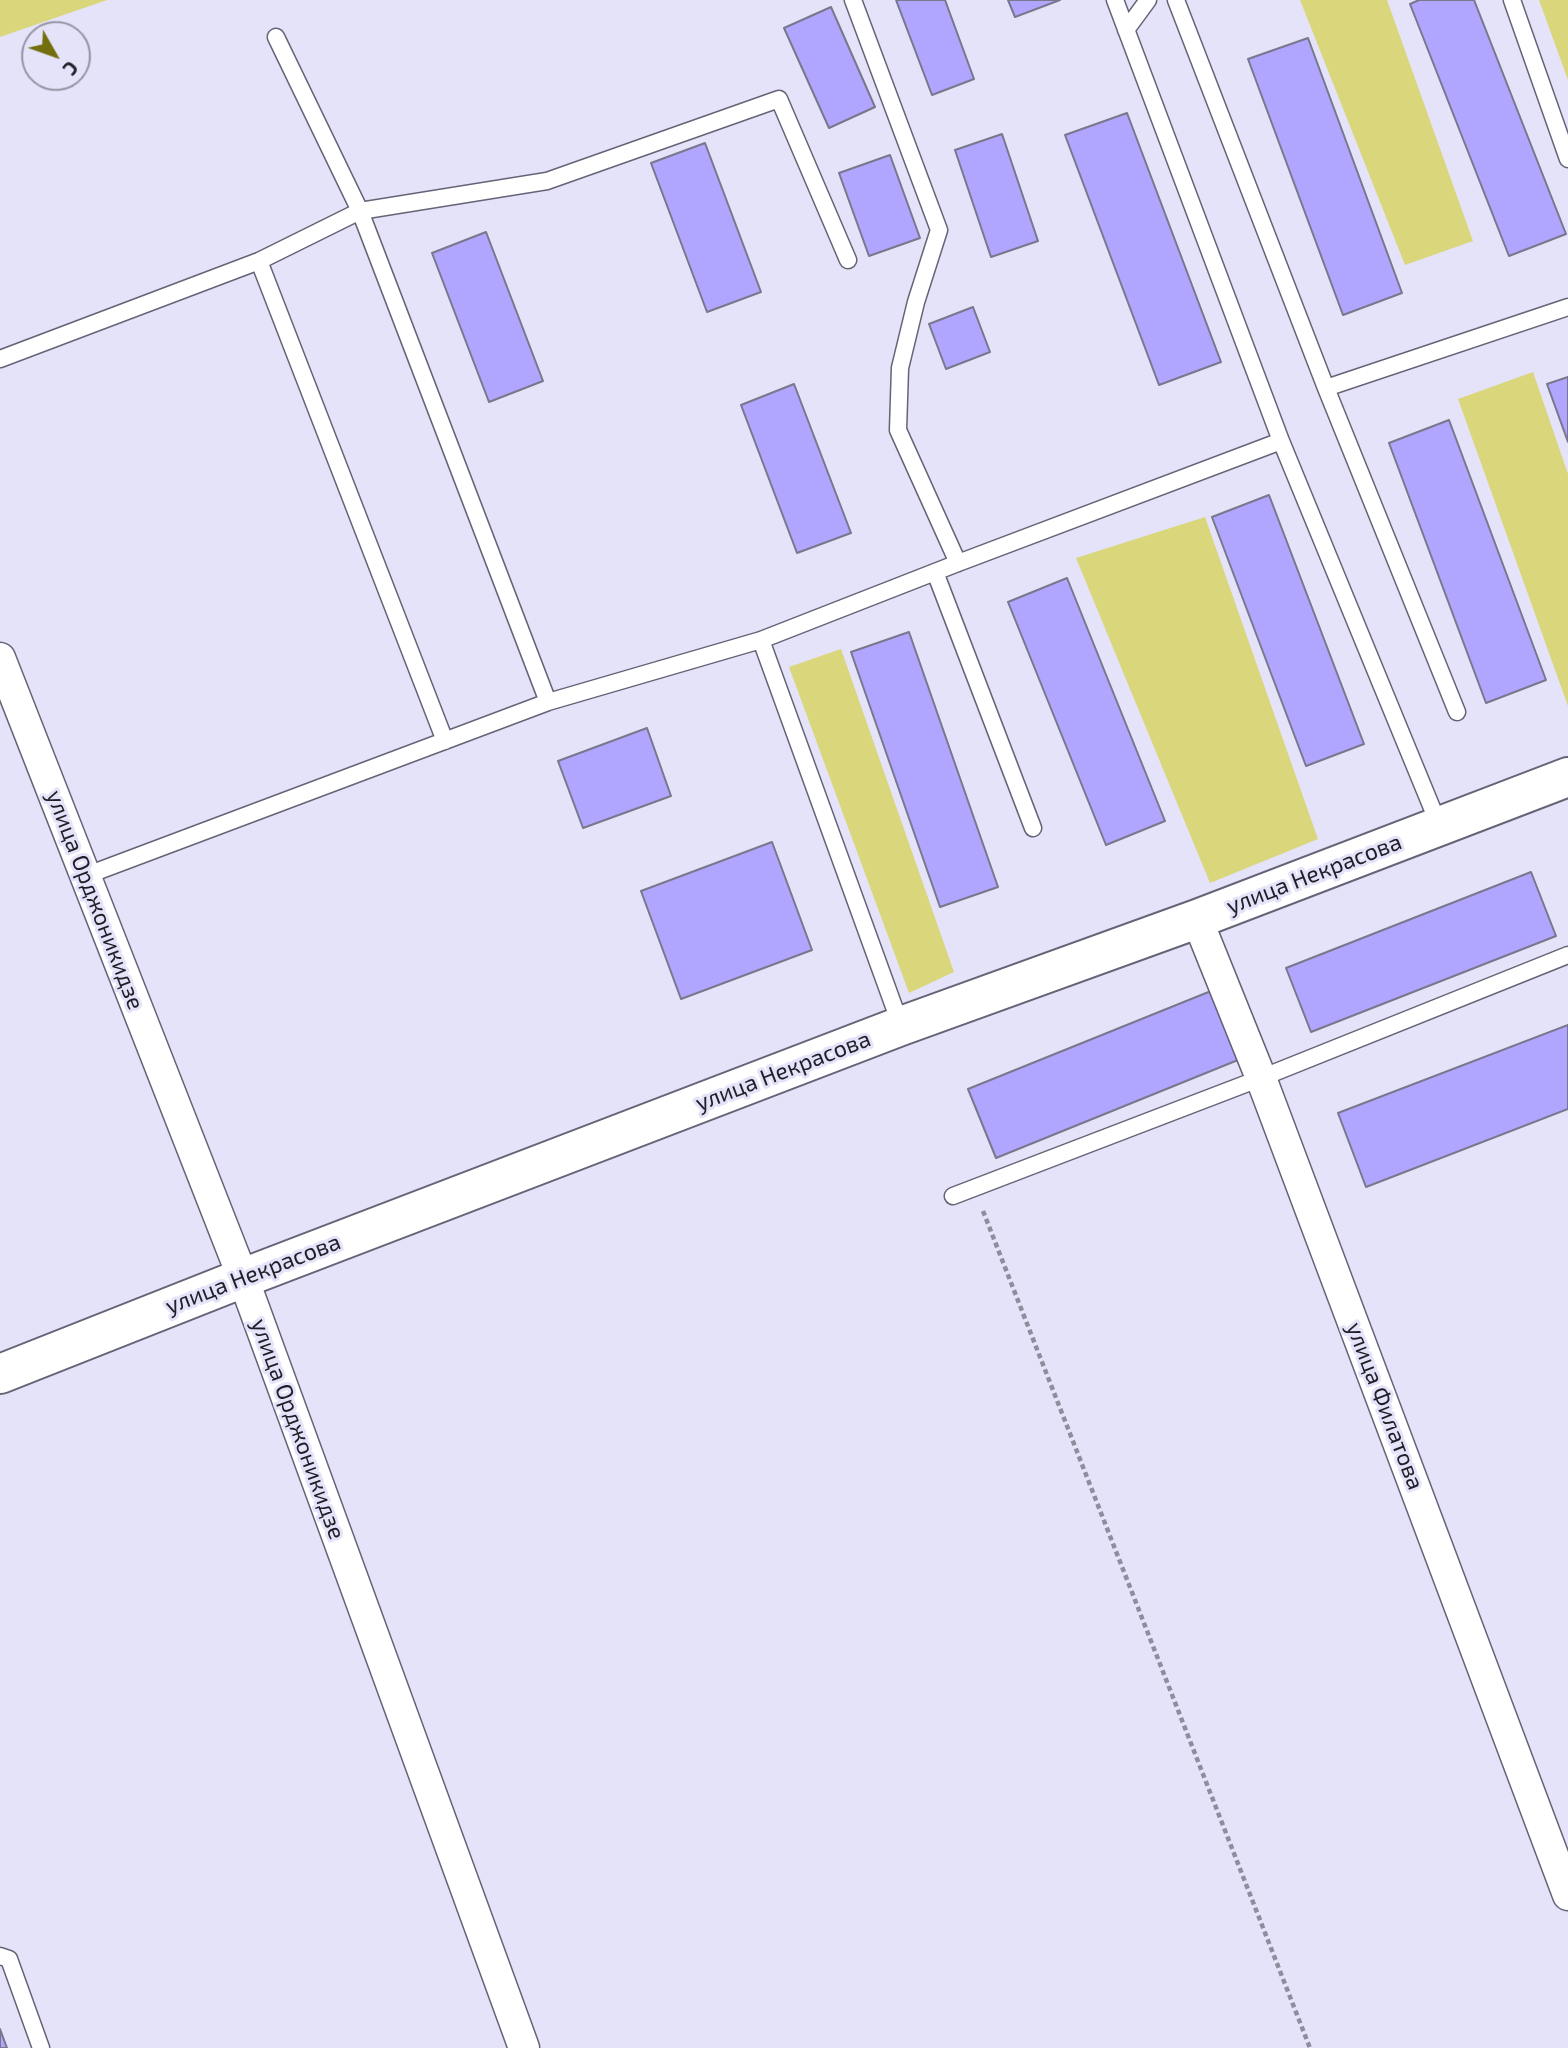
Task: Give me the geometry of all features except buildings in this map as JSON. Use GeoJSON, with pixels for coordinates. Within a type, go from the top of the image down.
{"type":"FeatureCollection","features":[{"type":"Feature","properties":{"kind":"street","name":"улица Орджоникидзе"},"geometry":{"type":"LineString","coordinates":[[0,658],[243,1278],[524,2048]]}},
{"type":"Feature","properties":{"kind":"street","name":"улица Некрасова"},"geometry":{"type":"LineString","coordinates":[[0,1374],[901,1026],[1197,919],[1568,777]]}},
{"type":"Feature","properties":{"kind":"street","name":"улица Филатова"},"geometry":{"type":"LineString","coordinates":[[1197,919],[1261,1078],[1568,1895]]}},
{"type":"Feature","properties":{"kind":"lane"},"geometry":{"type":"LineString","coordinates":[[853,0],[939,230],[916,302],[900,368],[898,429],[958,563]]}},
{"type":"Feature","properties":{"kind":"lane"},"geometry":{"type":"LineString","coordinates":[[1115,0],[1281,441],[1439,825]]}},
{"type":"Feature","properties":{"kind":"lane"},"geometry":{"type":"LineString","coordinates":[[1126,30],[1148,0]]}},
{"type":"Feature","properties":{"kind":"lane"},"geometry":{"type":"LineString","coordinates":[[1176,0],[1326,388],[1457,712]]}},
{"type":"Feature","properties":{"kind":"lane"},"geometry":{"type":"LineString","coordinates":[[1512,0],[1568,159]]}},
{"type":"Feature","properties":{"kind":"lane"},"geometry":{"type":"LineString","coordinates":[[276,37],[360,211],[548,702]]}},
{"type":"Feature","properties":{"kind":"lane"},"geometry":{"type":"LineString","coordinates":[[0,359],[259,261],[360,211],[547,181],[779,99],[848,260]]}},
{"type":"Feature","properties":{"kind":"lane"},"geometry":{"type":"LineString","coordinates":[[259,261],[445,741]]}},
{"type":"Feature","properties":{"kind":"lane"},"geometry":{"type":"LineString","coordinates":[[1326,388],[1568,307]]}},
{"type":"Feature","properties":{"kind":"lane"},"geometry":{"type":"LineString","coordinates":[[85,876],[548,702],[761,640],[1281,441]]}},
{"type":"Feature","properties":{"kind":"lane"},"geometry":{"type":"LineString","coordinates":[[935,572],[1033,828]]}},
{"type":"Feature","properties":{"kind":"lane"},"geometry":{"type":"LineString","coordinates":[[761,640],[901,1026]]}},
{"type":"Feature","properties":{"kind":"lane"},"geometry":{"type":"LineString","coordinates":[[953,1196],[1261,1078],[1568,955]]}},
{"type":"Feature","properties":{"kind":"lane"},"geometry":{"type":"LineString","coordinates":[[0,1956],[9,1959],[41,2048]]}},
{"type":"Feature","properties":{"kind":"path"},"geometry":{"type":"LineString","coordinates":[[974,1188],[1310,2048]]}},
{"type":"Feature","properties":{"kind":"shaded area"},"geometry":{"type":"Polygon","coordinates":[[[0,0],[107,0],[46,21],[21,21],[21,30],[0,37],[0,0]]]}},
{"type":"Feature","properties":{"kind":"shaded area"},"geometry":{"type":"Polygon","coordinates":[[[1300,0],[1387,0],[1473,241],[1405,265],[1300,0]]]}},
{"type":"Feature","properties":{"kind":"shaded area"},"geometry":{"type":"Polygon","coordinates":[[[1539,0],[1568,0],[1568,80],[1539,0]]]}},
{"type":"Feature","properties":{"kind":"shaded area"},"geometry":{"type":"Polygon","coordinates":[[[1533,372],[1568,474],[1568,706],[1458,399],[1533,372]]]}},
{"type":"Feature","properties":{"kind":"shaded area"},"geometry":{"type":"Polygon","coordinates":[[[1205,517],[1318,839],[1210,883],[1076,558],[1205,517]]]}},
{"type":"Feature","properties":{"kind":"shaded area"},"geometry":{"type":"Polygon","coordinates":[[[841,649],[954,972],[909,993],[789,667],[841,649]]]}}]}
